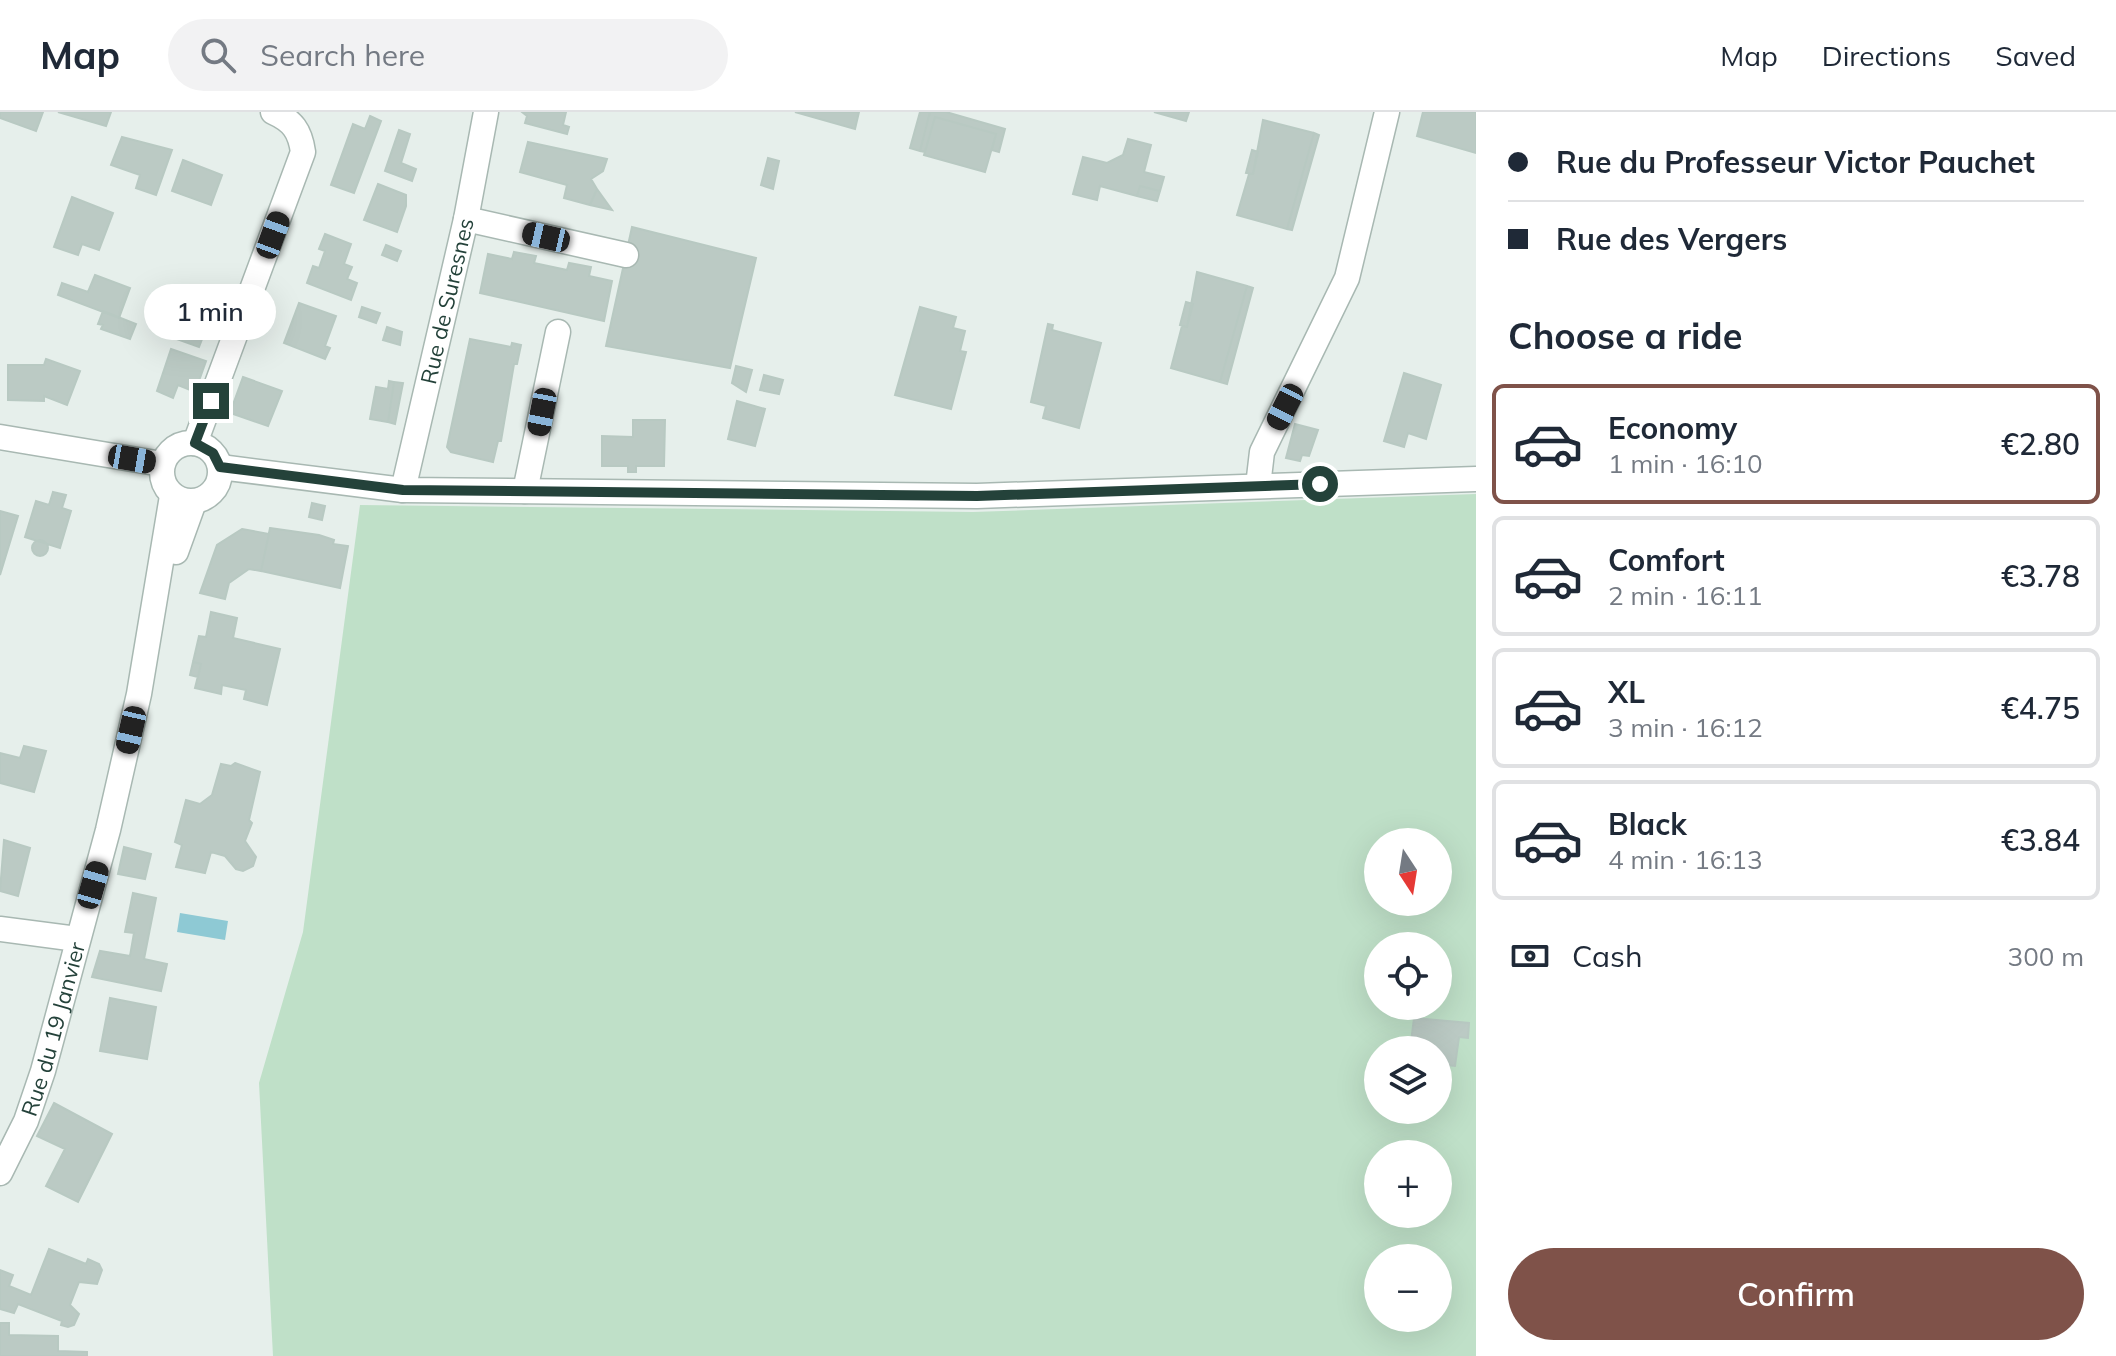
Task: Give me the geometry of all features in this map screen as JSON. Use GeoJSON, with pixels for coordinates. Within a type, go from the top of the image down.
{"type":"FeatureCollection","features":[{"type":"Feature","properties":{"kind":"street"},"geometry":{"type":"LineString","coordinates":[[195,443],[303,152],[300,133],[286,118],[273,112]]}},
{"type":"Feature","properties":{"kind":"street","name":"Rue de Suresnes"},"geometry":{"type":"LineString","coordinates":[[403,490],[466,219],[486,112]]}},
{"type":"Feature","properties":{"kind":"street"},"geometry":{"type":"LineString","coordinates":[[1258,486],[1262,452],[1347,278],[1387,112]]}},
{"type":"Feature","properties":{"kind":"street"},"geometry":{"type":"LineString","coordinates":[[466,219],[626,255]]}},
{"type":"Feature","properties":{"kind":"street"},"geometry":{"type":"LineString","coordinates":[[525,491],[558,332]]}},
{"type":"Feature","properties":{"kind":"street"},"geometry":{"type":"LineString","coordinates":[[0,437],[162,464]]}},
{"type":"Feature","properties":{"kind":"street"},"geometry":{"type":"LineString","coordinates":[[195,443],[213,453],[220,467],[217,487],[207,497],[183,499],[163,484],[162,464],[175,447],[195,443]]}},
{"type":"Feature","properties":{"kind":"street"},"geometry":{"type":"LineString","coordinates":[[220,467],[403,490],[977,496],[1476,479]]}},
{"type":"Feature","properties":{"kind":"street","name":"Rue du 19 Janvier"},"geometry":{"type":"LineString","coordinates":[[2,1167],[26,1121],[43,1071],[108,830],[183,499]]}},
{"type":"Feature","properties":{"kind":"street"},"geometry":{"type":"LineString","coordinates":[[0,929],[77,939]]}},
{"type":"Feature","properties":{"kind":"green space"},"geometry":{"type":"Polygon","coordinates":[[[1476,494],[1476,1356],[273,1356],[259,1083],[303,932],[360,505],[973,512],[1476,494]]]}},
{"type":"Feature","properties":{"kind":"water"},"geometry":{"type":"Polygon","coordinates":[[[180,913],[228,921],[225,940],[177,932],[180,913]]]}},
{"type":"Feature","properties":{"kind":"building"},"geometry":{"type":"Polygon","coordinates":[[[0,112],[43,112],[36,131],[0,118],[0,112]]]}},
{"type":"Feature","properties":{"kind":"building"},"geometry":{"type":"Polygon","coordinates":[[[58,112],[111,112],[106,126],[58,112]]]}},
{"type":"Feature","properties":{"kind":"building"},"geometry":{"type":"Polygon","coordinates":[[[522,112],[566,112],[563,125],[569,127],[567,134],[525,123],[527,116],[522,112]]]}},
{"type":"Feature","properties":{"kind":"building"},"geometry":{"type":"Polygon","coordinates":[[[795,112],[859,112],[855,129],[795,112]]]}},
{"type":"Feature","properties":{"kind":"building"},"geometry":{"type":"Polygon","coordinates":[[[920,112],[930,112],[920,151],[910,148],[920,112]]]}},
{"type":"Feature","properties":{"kind":"building"},"geometry":{"type":"Polygon","coordinates":[[[930,112],[946,112],[1005,129],[999,152],[992,150],[996,134],[935,117],[925,152],[920,151],[930,112]]]}},
{"type":"Feature","properties":{"kind":"building"},"geometry":{"type":"Polygon","coordinates":[[[1154,112],[1189,112],[1186,121],[1154,112]]]}},
{"type":"Feature","properties":{"kind":"building"},"geometry":{"type":"Polygon","coordinates":[[[1423,112],[1476,112],[1476,153],[1417,136],[1423,112]]]}},
{"type":"Feature","properties":{"kind":"building"},"geometry":{"type":"Polygon","coordinates":[[[370,116],[381,121],[354,193],[331,185],[353,124],[365,129],[370,116]]]}},
{"type":"Feature","properties":{"kind":"building"},"geometry":{"type":"Polygon","coordinates":[[[935,117],[996,134],[985,172],[924,155],[935,117]]]}},
{"type":"Feature","properties":{"kind":"building"},"geometry":{"type":"Polygon","coordinates":[[[1263,120],[1314,133],[1287,229],[1237,215],[1249,174],[1253,174],[1263,120]]]}},
{"type":"Feature","properties":{"kind":"building"},"geometry":{"type":"Polygon","coordinates":[[[399,130],[410,134],[401,163],[416,169],[412,181],[385,171],[399,130]]]}},
{"type":"Feature","properties":{"kind":"building"},"geometry":{"type":"Polygon","coordinates":[[[1314,133],[1319,135],[1292,230],[1287,229],[1314,133]]]}},
{"type":"Feature","properties":{"kind":"building"},"geometry":{"type":"Polygon","coordinates":[[[122,137],[172,150],[156,195],[136,188],[140,175],[111,165],[122,137]]]}},
{"type":"Feature","properties":{"kind":"building"},"geometry":{"type":"Polygon","coordinates":[[[1128,139],[1151,145],[1144,172],[1164,177],[1160,191],[1140,186],[1137,196],[1100,186],[1097,200],[1073,194],[1083,157],[1107,163],[1123,155],[1128,139]]]}},
{"type":"Feature","properties":{"kind":"building"},"geometry":{"type":"Polygon","coordinates":[[[528,142],[607,159],[603,171],[591,179],[597,189],[590,205],[564,198],[567,185],[520,172],[528,142]]]}},
{"type":"Feature","properties":{"kind":"building"},"geometry":{"type":"Polygon","coordinates":[[[1252,150],[1258,152],[1253,174],[1246,173],[1252,150]]]}},
{"type":"Feature","properties":{"kind":"building"},"geometry":{"type":"Polygon","coordinates":[[[768,158],[779,161],[773,189],[761,185],[768,158]]]}},
{"type":"Feature","properties":{"kind":"building"},"geometry":{"type":"Polygon","coordinates":[[[183,160],[222,175],[211,205],[172,191],[183,160]]]}},
{"type":"Feature","properties":{"kind":"building"},"geometry":{"type":"Polygon","coordinates":[[[378,184],[406,195],[406,206],[397,232],[364,220],[378,184]]]}},
{"type":"Feature","properties":{"kind":"building"},"geometry":{"type":"Polygon","coordinates":[[[1140,186],[1160,191],[1157,201],[1137,196],[1140,186]]]}},
{"type":"Feature","properties":{"kind":"building"},"geometry":{"type":"Polygon","coordinates":[[[597,189],[612,210],[590,205],[597,189]]]}},
{"type":"Feature","properties":{"kind":"building"},"geometry":{"type":"Polygon","coordinates":[[[72,197],[113,213],[99,250],[82,244],[78,255],[54,247],[72,197]]]}},
{"type":"Feature","properties":{"kind":"building"},"geometry":{"type":"Polygon","coordinates":[[[632,227],[756,258],[730,368],[606,346],[632,227]]]}},
{"type":"Feature","properties":{"kind":"building"},"geometry":{"type":"Polygon","coordinates":[[[325,234],[351,244],[344,264],[352,267],[347,279],[357,283],[351,300],[307,283],[313,266],[319,268],[325,251],[319,249],[325,234]]]}},
{"type":"Feature","properties":{"kind":"building"},"geometry":{"type":"Polygon","coordinates":[[[386,245],[401,251],[397,261],[382,255],[386,245]]]}},
{"type":"Feature","properties":{"kind":"building"},"geometry":{"type":"Polygon","coordinates":[[[514,252],[536,256],[534,263],[567,270],[569,263],[591,267],[589,276],[612,281],[604,321],[480,293],[488,254],[512,259],[514,252]]]}},
{"type":"Feature","properties":{"kind":"building"},"geometry":{"type":"Polygon","coordinates":[[[1197,272],[1247,286],[1220,382],[1171,368],[1182,326],[1187,327],[1197,272]]]}},
{"type":"Feature","properties":{"kind":"building"},"geometry":{"type":"Polygon","coordinates":[[[95,275],[130,288],[119,318],[58,295],[62,283],[88,292],[95,275]]]}},
{"type":"Feature","properties":{"kind":"building"},"geometry":{"type":"Polygon","coordinates":[[[1247,286],[1253,288],[1227,384],[1220,382],[1247,286]]]}},
{"type":"Feature","properties":{"kind":"building"},"geometry":{"type":"Polygon","coordinates":[[[1186,302],[1193,304],[1187,327],[1180,325],[1186,302]]]}},
{"type":"Feature","properties":{"kind":"building"},"geometry":{"type":"Polygon","coordinates":[[[299,303],[336,316],[325,346],[330,348],[325,359],[284,343],[299,303]]]}},
{"type":"Feature","properties":{"kind":"building"},"geometry":{"type":"Polygon","coordinates":[[[362,307],[380,313],[376,323],[359,317],[362,307]]]}},
{"type":"Feature","properties":{"kind":"building"},"geometry":{"type":"Polygon","coordinates":[[[920,307],[956,317],[953,328],[965,331],[960,351],[966,352],[951,409],[895,395],[920,307]]]}},
{"type":"Feature","properties":{"kind":"building"},"geometry":{"type":"Polygon","coordinates":[[[178,309],[209,321],[199,347],[168,336],[178,309]]]}},
{"type":"Feature","properties":{"kind":"building"},"geometry":{"type":"Polygon","coordinates":[[[103,311],[136,324],[130,339],[101,329],[103,325],[98,324],[103,311]]]}},
{"type":"Feature","properties":{"kind":"building"},"geometry":{"type":"Polygon","coordinates":[[[1048,324],[1053,325],[1052,330],[1101,343],[1079,428],[1043,418],[1046,406],[1031,402],[1048,324]]]}},
{"type":"Feature","properties":{"kind":"building"},"geometry":{"type":"Polygon","coordinates":[[[387,327],[402,332],[400,345],[383,340],[387,327]]]}},
{"type":"Feature","properties":{"kind":"building"},"geometry":{"type":"Polygon","coordinates":[[[470,339],[511,347],[512,343],[521,345],[517,364],[514,364],[501,441],[498,441],[493,462],[451,452],[447,447],[470,339]]]}},
{"type":"Feature","properties":{"kind":"building"},"geometry":{"type":"Polygon","coordinates":[[[171,349],[206,361],[195,392],[178,385],[173,398],[157,391],[171,349]]]}},
{"type":"Feature","properties":{"kind":"building"},"geometry":{"type":"Polygon","coordinates":[[[46,359],[80,371],[67,405],[44,396],[44,401],[8,400],[8,365],[44,365],[46,359]]]}},
{"type":"Feature","properties":{"kind":"building"},"geometry":{"type":"Polygon","coordinates":[[[736,366],[752,370],[746,392],[732,383],[736,366]]]}},
{"type":"Feature","properties":{"kind":"building"},"geometry":{"type":"Polygon","coordinates":[[[1404,373],[1441,385],[1426,439],[1408,433],[1404,447],[1384,441],[1404,373]]]}},
{"type":"Feature","properties":{"kind":"building"},"geometry":{"type":"Polygon","coordinates":[[[764,375],[783,380],[779,394],[760,390],[764,375]]]}},
{"type":"Feature","properties":{"kind":"building"},"geometry":{"type":"Polygon","coordinates":[[[243,377],[282,391],[268,426],[230,413],[243,377]]]}},
{"type":"Feature","properties":{"kind":"building"},"geometry":{"type":"Polygon","coordinates":[[[389,381],[394,382],[388,422],[370,419],[376,387],[388,389],[389,381]]]}},
{"type":"Feature","properties":{"kind":"building"},"geometry":{"type":"Polygon","coordinates":[[[394,382],[403,383],[395,424],[388,422],[394,382]]]}},
{"type":"Feature","properties":{"kind":"building"},"geometry":{"type":"Polygon","coordinates":[[[737,401],[765,409],[755,446],[728,439],[737,401]]]}},
{"type":"Feature","properties":{"kind":"building"},"geometry":{"type":"Polygon","coordinates":[[[633,420],[665,420],[664,466],[636,466],[636,472],[628,472],[628,466],[602,466],[602,436],[633,437],[633,420]]]}},
{"type":"Feature","properties":{"kind":"building"},"geometry":{"type":"Polygon","coordinates":[[[1295,424],[1318,430],[1309,456],[1302,455],[1300,461],[1286,458],[1295,424]]]}},
{"type":"Feature","properties":{"kind":"building"},"geometry":{"type":"Polygon","coordinates":[[[53,492],[66,495],[62,508],[71,511],[60,548],[25,537],[36,501],[49,505],[53,492]]]}},
{"type":"Feature","properties":{"kind":"building"},"geometry":{"type":"Polygon","coordinates":[[[312,503],[325,506],[322,520],[309,517],[312,503]]]}},
{"type":"Feature","properties":{"kind":"building"},"geometry":{"type":"Polygon","coordinates":[[[0,511],[18,516],[0,575],[0,511]]]}},
{"type":"Feature","properties":{"kind":"building"},"geometry":{"type":"Polygon","coordinates":[[[270,528],[319,535],[334,540],[333,544],[348,546],[340,588],[261,571],[270,528]]]}},
{"type":"Feature","properties":{"kind":"building"},"geometry":{"type":"Polygon","coordinates":[[[242,529],[269,534],[261,571],[249,569],[229,583],[225,599],[200,593],[217,545],[242,529]]]}},
{"type":"Feature","properties":{"kind":"building"},"geometry":{"type":"Polygon","coordinates":[[[37,540],[43,540],[48,548],[46,554],[37,556],[32,551],[32,545],[37,540]]]}},
{"type":"Feature","properties":{"kind":"building"},"geometry":{"type":"Polygon","coordinates":[[[211,612],[237,618],[233,638],[280,649],[267,705],[244,699],[246,690],[222,685],[221,694],[195,688],[201,664],[193,662],[199,636],[206,637],[211,612]]]}},
{"type":"Feature","properties":{"kind":"building"},"geometry":{"type":"Polygon","coordinates":[[[193,662],[201,664],[198,677],[190,675],[193,662]]]}},
{"type":"Feature","properties":{"kind":"building"},"geometry":{"type":"Polygon","coordinates":[[[24,746],[46,751],[34,792],[0,783],[0,753],[20,758],[24,746]]]}},
{"type":"Feature","properties":{"kind":"building"},"geometry":{"type":"Polygon","coordinates":[[[235,763],[260,772],[249,820],[252,823],[245,841],[256,857],[253,866],[243,871],[236,869],[225,856],[211,852],[205,873],[176,867],[182,845],[175,842],[186,800],[200,804],[212,795],[221,764],[231,766],[235,763]]]}},
{"type":"Feature","properties":{"kind":"building"},"geometry":{"type":"Polygon","coordinates":[[[4,840],[30,848],[18,896],[0,891],[4,840]]]}},
{"type":"Feature","properties":{"kind":"building"},"geometry":{"type":"Polygon","coordinates":[[[124,847],[151,854],[145,879],[118,874],[124,847]]]}},
{"type":"Feature","properties":{"kind":"building"},"geometry":{"type":"Polygon","coordinates":[[[133,893],[156,898],[144,959],[167,964],[161,991],[92,977],[100,951],[130,956],[134,933],[125,932],[133,893]]]}},
{"type":"Feature","properties":{"kind":"building"},"geometry":{"type":"Polygon","coordinates":[[[110,998],[156,1007],[147,1059],[100,1051],[110,998]]]}},
{"type":"Feature","properties":{"kind":"building"},"geometry":{"type":"Polygon","coordinates":[[[1414,1020],[1469,1023],[1468,1038],[1459,1037],[1455,1066],[1452,1066],[1452,1036],[1412,1036],[1414,1020]]]}},
{"type":"Feature","properties":{"kind":"building"},"geometry":{"type":"Polygon","coordinates":[[[54,1103],[112,1134],[78,1202],[46,1186],[65,1149],[37,1136],[54,1103]]]}},
{"type":"Feature","properties":{"kind":"building"},"geometry":{"type":"Polygon","coordinates":[[[49,1249],[86,1264],[88,1259],[99,1264],[102,1270],[97,1284],[79,1282],[70,1305],[79,1314],[74,1325],[68,1327],[61,1325],[62,1321],[18,1304],[14,1313],[0,1309],[0,1270],[13,1275],[9,1286],[31,1295],[49,1249]]]}},
{"type":"Feature","properties":{"kind":"building"},"geometry":{"type":"Polygon","coordinates":[[[0,1323],[9,1323],[9,1335],[58,1336],[58,1351],[87,1352],[87,1356],[0,1356],[0,1323]]]}},
{"type":"Feature","properties":{"kind":"route"},"geometry":{"type":"LineString","coordinates":[[211,401],[195,443],[213,453],[220,467],[403,490],[977,496],[1320,484]]}}]}
